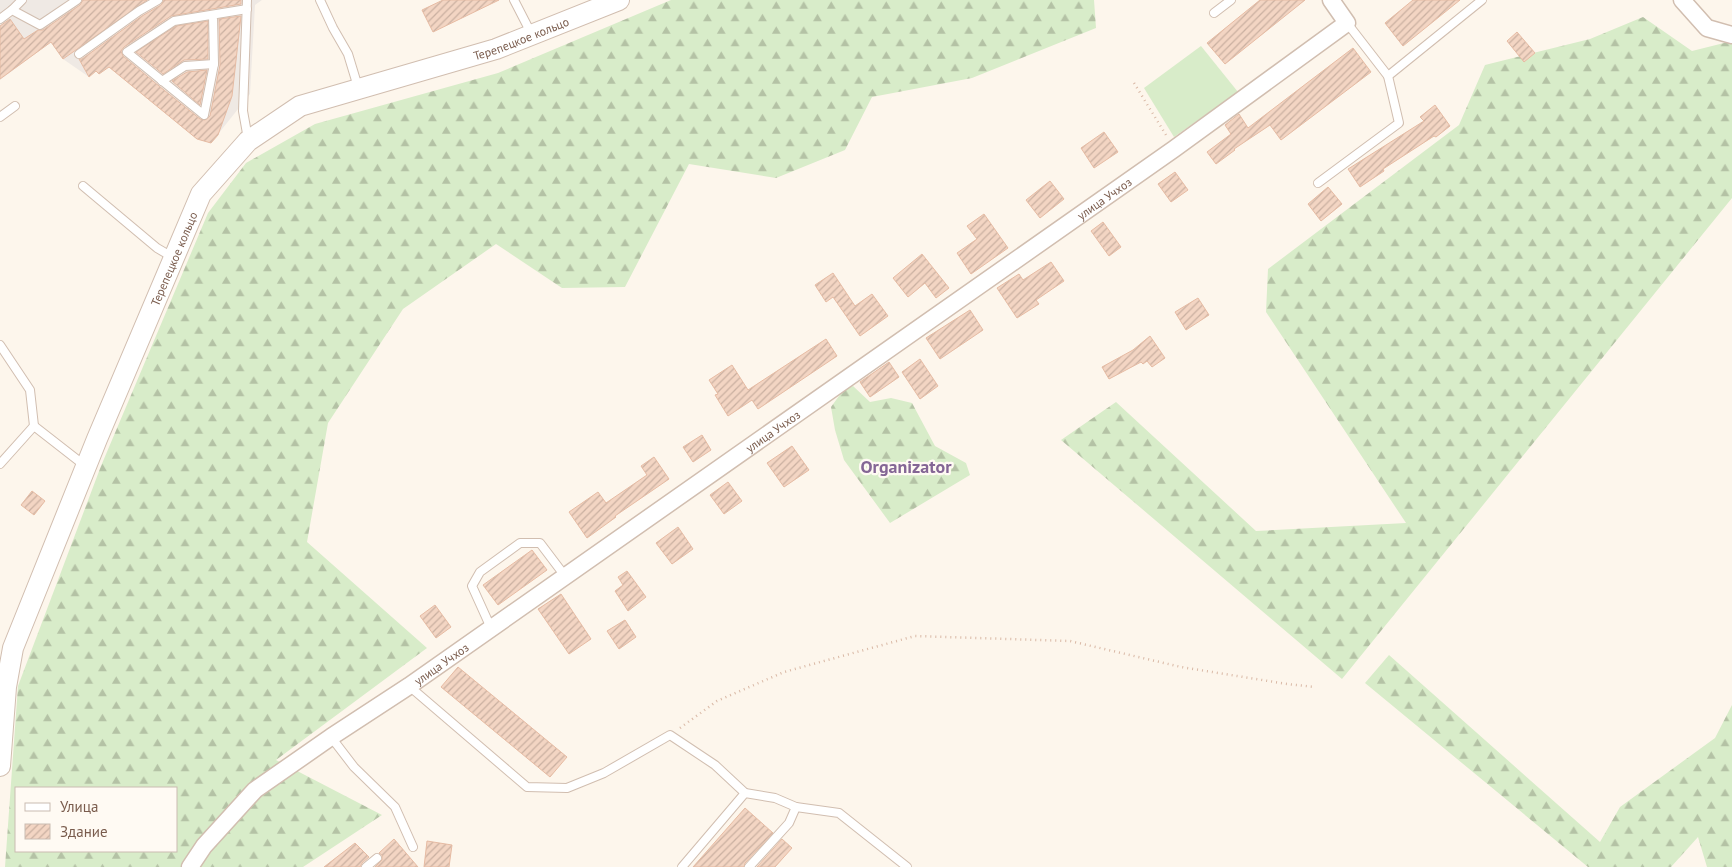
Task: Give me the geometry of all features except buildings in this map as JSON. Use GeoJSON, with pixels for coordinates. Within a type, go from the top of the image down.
{"type":"FeatureCollection","features":[{"type":"Feature","properties":{"kind":"street","name":"Терепецкое кольцо"},"geometry":{"type":"LineString","coordinates":[[0,766],[6,687],[13,648],[86,466],[201,194],[248,141],[300,106],[496,49],[619,0]]}},
{"type":"Feature","properties":{"kind":"street"},"geometry":{"type":"LineString","coordinates":[[1331,0],[1347,23]]}},
{"type":"Feature","properties":{"kind":"street"},"geometry":{"type":"LineString","coordinates":[[1682,0],[1706,28],[1732,35]]}},
{"type":"Feature","properties":{"kind":"street","name":"улица Учхоз"},"geometry":{"type":"LineString","coordinates":[[190,867],[204,846],[255,790],[409,686],[1174,150],[1347,23]]}},
{"type":"Feature","properties":{"kind":"lane"},"geometry":{"type":"LineString","coordinates":[[0,18],[22,0]]}},
{"type":"Feature","properties":{"kind":"lane"},"geometry":{"type":"LineString","coordinates":[[12,10],[40,25],[77,0]]}},
{"type":"Feature","properties":{"kind":"lane"},"geometry":{"type":"LineString","coordinates":[[79,54],[139,11],[158,0]]}},
{"type":"Feature","properties":{"kind":"lane"},"geometry":{"type":"LineString","coordinates":[[248,0],[244,112],[248,141]]}},
{"type":"Feature","properties":{"kind":"lane"},"geometry":{"type":"LineString","coordinates":[[320,0],[348,54],[358,89]]}},
{"type":"Feature","properties":{"kind":"lane"},"geometry":{"type":"LineString","coordinates":[[514,0],[532,35]]}},
{"type":"Feature","properties":{"kind":"lane"},"geometry":{"type":"LineString","coordinates":[[1214,13],[1231,0]]}},
{"type":"Feature","properties":{"kind":"lane"},"geometry":{"type":"LineString","coordinates":[[1388,76],[1482,0]]}},
{"type":"Feature","properties":{"kind":"lane"},"geometry":{"type":"LineString","coordinates":[[213,15],[214,64],[204,115],[127,52],[174,20],[247,9]]}},
{"type":"Feature","properties":{"kind":"lane"},"geometry":{"type":"LineString","coordinates":[[1318,184],[1399,123],[1388,76],[1347,23]]}},
{"type":"Feature","properties":{"kind":"lane"},"geometry":{"type":"LineString","coordinates":[[162,81],[185,66],[214,64]]}},
{"type":"Feature","properties":{"kind":"lane"},"geometry":{"type":"LineString","coordinates":[[0,117],[16,106]]}},
{"type":"Feature","properties":{"kind":"lane"},"geometry":{"type":"LineString","coordinates":[[82,186],[157,248],[174,258]]}},
{"type":"Feature","properties":{"kind":"lane"},"geometry":{"type":"LineString","coordinates":[[0,345],[30,390],[34,426],[86,466]]}},
{"type":"Feature","properties":{"kind":"lane"},"geometry":{"type":"LineString","coordinates":[[0,464],[34,426]]}},
{"type":"Feature","properties":{"kind":"lane"},"geometry":{"type":"LineString","coordinates":[[491,628],[472,586],[480,572],[520,543],[540,543],[565,576]]}},
{"type":"Feature","properties":{"kind":"lane"},"geometry":{"type":"LineString","coordinates":[[409,686],[527,787],[567,788],[604,773],[670,735],[715,765],[745,793],[775,798],[796,807],[839,813],[907,867]]}},
{"type":"Feature","properties":{"kind":"lane"},"geometry":{"type":"LineString","coordinates":[[331,737],[354,768],[395,807],[413,847]]}},
{"type":"Feature","properties":{"kind":"lane"},"geometry":{"type":"LineString","coordinates":[[682,867],[745,793]]}},
{"type":"Feature","properties":{"kind":"lane"},"geometry":{"type":"LineString","coordinates":[[749,867],[789,823],[796,807]]}},
{"type":"Feature","properties":{"kind":"lane"},"geometry":{"type":"LineString","coordinates":[[366,867],[377,858]]}},
{"type":"Feature","properties":{"kind":"path"},"geometry":{"type":"LineString","coordinates":[[1134,83],[1174,150]]}},
{"type":"Feature","properties":{"kind":"path"},"geometry":{"type":"LineString","coordinates":[[670,735],[717,701],[784,672],[915,636],[1070,641],[1181,667],[1315,687]]}},
{"type":"Feature","properties":{"kind":"shaded area"},"geometry":{"type":"Polygon","coordinates":[[[0,0],[262,0],[255,5],[250,94],[211,143],[197,139],[109,67],[99,74],[96,71],[89,77],[63,59],[51,42],[0,80],[0,0]]]}},
{"type":"Feature","properties":{"kind":"green space"},"geometry":{"type":"Polygon","coordinates":[[[671,0],[1094,0],[1096,28],[972,78],[872,97],[845,150],[776,178],[689,164],[625,287],[562,288],[496,244],[403,309],[328,423],[307,542],[427,648],[276,760],[382,815],[303,867],[5,867],[18,686],[101,466],[208,213],[246,163],[315,124],[498,73],[671,0]]]}},
{"type":"Feature","properties":{"kind":"green space"},"geometry":{"type":"Polygon","coordinates":[[[1643,17],[1692,51],[1732,41],[1732,198],[1342,679],[1061,440],[1116,402],[1256,531],[1406,523],[1266,312],[1268,269],[1459,125],[1485,65],[1590,39],[1643,17]]]}},
{"type":"Feature","properties":{"kind":"green space"},"geometry":{"type":"Polygon","coordinates":[[[1201,46],[1238,92],[1174,137],[1144,88],[1201,46]]]}},
{"type":"Feature","properties":{"kind":"green space"},"geometry":{"type":"Polygon","coordinates":[[[853,386],[870,402],[891,398],[912,403],[935,446],[966,463],[970,475],[890,523],[844,460],[835,430],[831,407],[844,389],[853,386]]]}},
{"type":"Feature","properties":{"kind":"green space"},"geometry":{"type":"Polygon","coordinates":[[[1389,655],[1600,842],[1620,807],[1715,738],[1732,705],[1732,867],[1707,867],[1698,837],[1671,867],[1588,867],[1365,683],[1389,655]]]}},
{"type":"Feature","properties":{"kind":"district","name":"Organizator"},"geometry":{"type":"Point","coordinates":[906,466]}}]}
